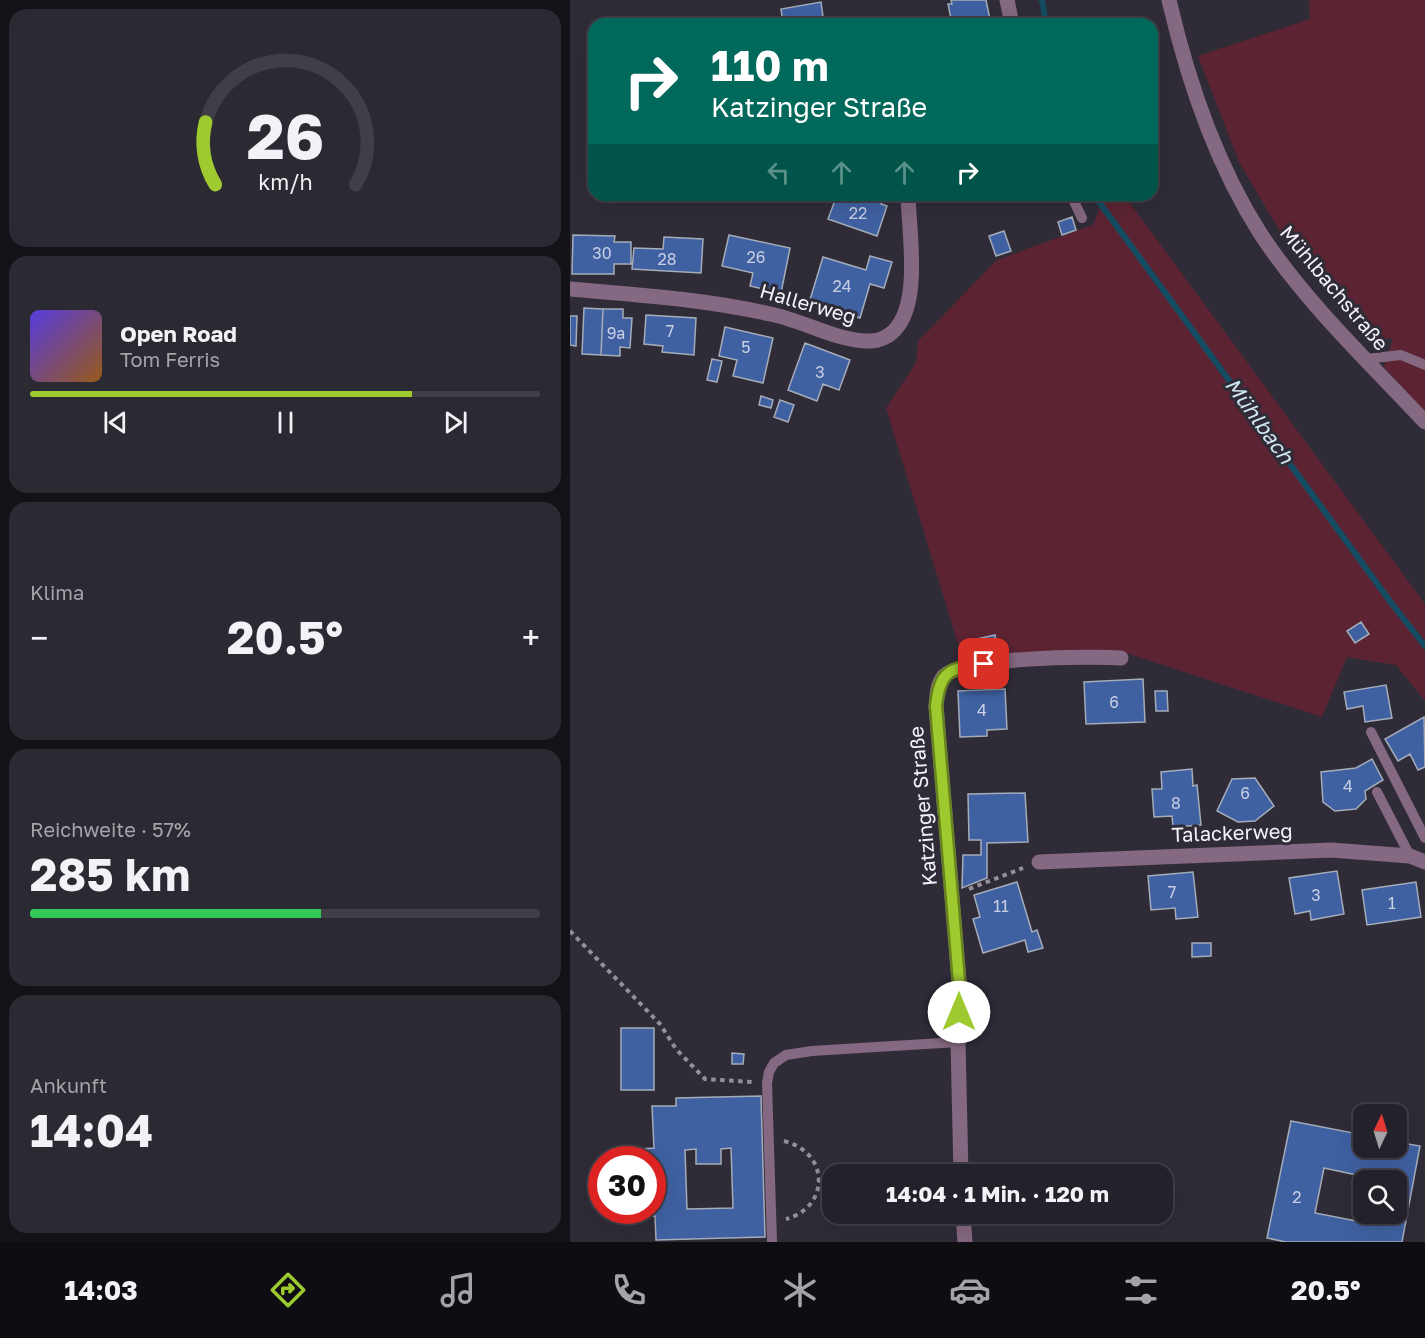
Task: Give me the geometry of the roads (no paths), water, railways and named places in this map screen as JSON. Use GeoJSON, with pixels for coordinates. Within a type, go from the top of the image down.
{"type":"FeatureCollection","features":[{"type":"Feature","properties":{"kind":"street"},"geometry":{"type":"LineString","coordinates":[[1007,0],[1011,18]]}},
{"type":"Feature","properties":{"kind":"street","name":"Mühlbachstraße"},"geometry":{"type":"LineString","coordinates":[[1169,0],[1182,55],[1204,121],[1226,171],[1261,233],[1309,297],[1425,423]]}},
{"type":"Feature","properties":{"kind":"street","name":"Hallerweg"},"geometry":{"type":"LineString","coordinates":[[570,290],[688,298],[774,314],[853,340],[870,341],[885,338],[898,327],[909,301],[908,201]]}},
{"type":"Feature","properties":{"kind":"street","name":"Katzinger Straße"},"geometry":{"type":"LineString","coordinates":[[961,1164],[959,981],[936,706],[938,687],[945,675],[958,668],[1091,656],[1121,658]]}},
{"type":"Feature","properties":{"kind":"street","name":"Talackerweg"},"geometry":{"type":"LineString","coordinates":[[1039,862],[1331,850],[1410,855],[1425,862]]}},
{"type":"Feature","properties":{"kind":"street"},"geometry":{"type":"LineString","coordinates":[[964,1224],[965,1242]]}},
{"type":"Feature","properties":{"kind":"lane"},"geometry":{"type":"LineString","coordinates":[[1074,201],[1082,218]]}},
{"type":"Feature","properties":{"kind":"lane"},"geometry":{"type":"LineString","coordinates":[[1366,359],[1401,355],[1425,365]]}},
{"type":"Feature","properties":{"kind":"lane"},"geometry":{"type":"LineString","coordinates":[[1371,732],[1425,838]]}},
{"type":"Feature","properties":{"kind":"lane"},"geometry":{"type":"LineString","coordinates":[[1377,792],[1410,855]]}},
{"type":"Feature","properties":{"kind":"lane"},"geometry":{"type":"LineString","coordinates":[[772,1242],[767,1083],[774,1063],[786,1055],[812,1051],[958,1042]]}},
{"type":"Feature","properties":{"kind":"waterway","name":"Mühlbach"},"geometry":{"type":"LineString","coordinates":[[1042,0],[1045,18]]}},
{"type":"Feature","properties":{"kind":"waterway","name":"Mühlbach"},"geometry":{"type":"LineString","coordinates":[[1098,201],[1425,646]]}}]}
